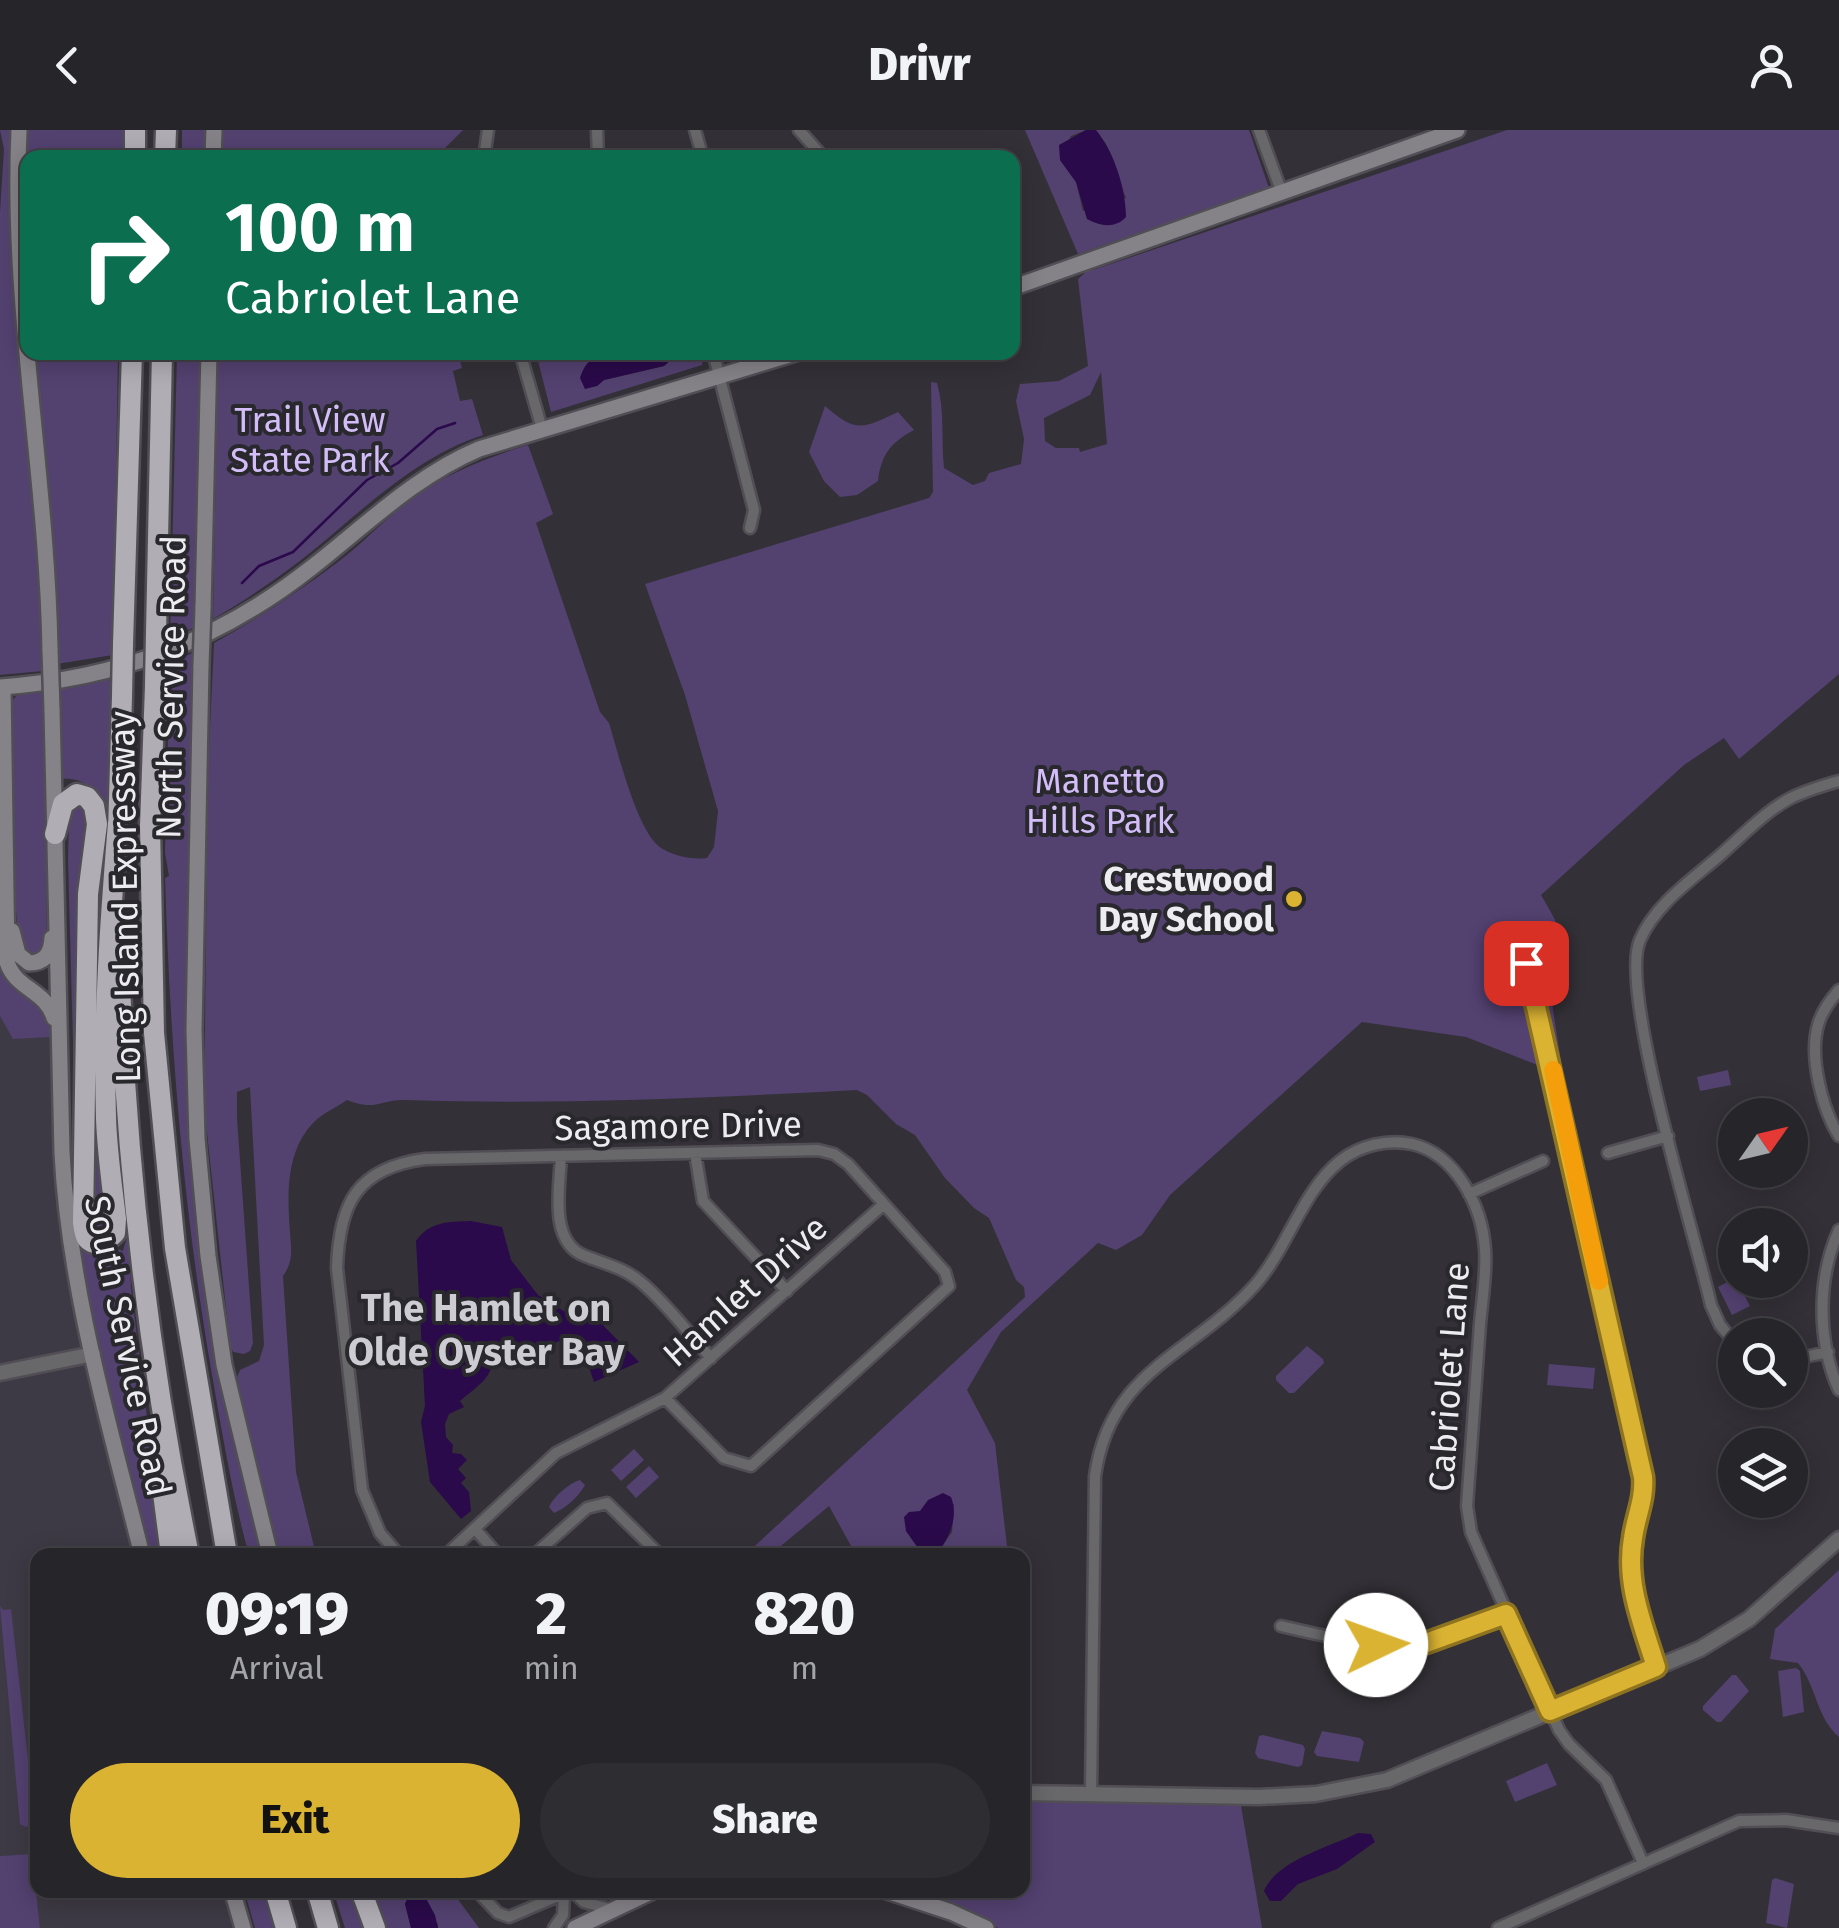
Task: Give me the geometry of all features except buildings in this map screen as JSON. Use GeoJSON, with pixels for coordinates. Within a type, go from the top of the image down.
{"type":"FeatureCollection","features":[{"type":"Feature","properties":{"kind":"highway","name":"Long Island Expressway"},"geometry":{"type":"LineString","coordinates":[[132,360],[118,823],[122,1036],[140,1246],[188,1548]]}},
{"type":"Feature","properties":{"kind":"highway","name":"Long Island Expressway"},"geometry":{"type":"LineString","coordinates":[[162,360],[150,826],[154,1033],[175,1248],[226,1548]]}},
{"type":"Feature","properties":{"kind":"highway"},"geometry":{"type":"LineString","coordinates":[[55,834],[62,804],[77,794],[87,797],[94,806],[96,824],[88,894],[83,1224],[85,1238],[102,1246],[115,1233],[116,1218],[106,1121],[106,1037],[118,823]]}},
{"type":"Feature","properties":{"kind":"highway"},"geometry":{"type":"LineString","coordinates":[[140,1246],[150,1392],[170,1548]]}},
{"type":"Feature","properties":{"kind":"highway"},"geometry":{"type":"LineString","coordinates":[[278,1898],[286,1928]]}},
{"type":"Feature","properties":{"kind":"highway"},"geometry":{"type":"LineString","coordinates":[[319,1898],[328,1928]]}},
{"type":"Feature","properties":{"kind":"highway"},"geometry":{"type":"LineString","coordinates":[[367,1898],[376,1928]]}},
{"type":"Feature","properties":{"kind":"main road","name":"South Service Road"},"geometry":{"type":"LineString","coordinates":[[19,130],[20,274]]}},
{"type":"Feature","properties":{"kind":"main road"},"geometry":{"type":"LineString","coordinates":[[1020,282],[1282,194],[1457,130]]}},
{"type":"Feature","properties":{"kind":"main road","name":"South Service Road"},"geometry":{"type":"LineString","coordinates":[[29,360],[44,507],[66,1215],[92,1354],[140,1548]]}},
{"type":"Feature","properties":{"kind":"main road","name":"North Service Road"},"geometry":{"type":"LineString","coordinates":[[209,360],[200,665],[196,1139],[224,1365],[268,1548]]}},
{"type":"Feature","properties":{"kind":"main road"},"geometry":{"type":"LineString","coordinates":[[59,1039],[49,1004],[17,979],[10,970],[6,949],[9,917],[2,687],[106,671],[155,658],[224,626],[279,592],[438,468],[479,448],[772,360]]}},
{"type":"Feature","properties":{"kind":"main road"},"geometry":{"type":"LineString","coordinates":[[9,917],[23,960],[34,963],[44,958],[51,948],[56,874]]}},
{"type":"Feature","properties":{"kind":"main road"},"geometry":{"type":"LineString","coordinates":[[234,1898],[243,1928]]}},
{"type":"Feature","properties":{"kind":"main road"},"geometry":{"type":"LineString","coordinates":[[575,1928],[639,1898]]}},
{"type":"Feature","properties":{"kind":"main road"},"geometry":{"type":"LineString","coordinates":[[908,1898],[986,1928]]}},
{"type":"Feature","properties":{"kind":"street"},"geometry":{"type":"LineString","coordinates":[[799,130],[817,150]]}},
{"type":"Feature","properties":{"kind":"street"},"geometry":{"type":"LineString","coordinates":[[1259,130],[1282,194]]}},
{"type":"Feature","properties":{"kind":"street"},"geometry":{"type":"LineString","coordinates":[[522,360],[542,429]]}},
{"type":"Feature","properties":{"kind":"street"},"geometry":{"type":"LineString","coordinates":[[715,360],[754,510],[750,528]]}},
{"type":"Feature","properties":{"kind":"street"},"geometry":{"type":"LineString","coordinates":[[1718,1321],[1710,1304],[1668,1136],[1634,959],[1640,939],[1657,912],[1771,811],[1788,800],[1839,781]]}},
{"type":"Feature","properties":{"kind":"street"},"geometry":{"type":"LineString","coordinates":[[1522,948],[1643,1477],[1644,1494],[1632,1538],[1630,1574],[1656,1667]]}},
{"type":"Feature","properties":{"kind":"street"},"geometry":{"type":"LineString","coordinates":[[1839,990],[1823,1010],[1816,1029],[1816,1056],[1826,1109],[1839,1136]]}},
{"type":"Feature","properties":{"kind":"street"},"geometry":{"type":"LineString","coordinates":[[1608,1154],[1668,1136]]}},
{"type":"Feature","properties":{"kind":"street","name":"Cabriolet Lane"},"geometry":{"type":"LineString","coordinates":[[1091,1794],[1095,1476],[1098,1448],[1120,1402],[1154,1367],[1196,1338],[1254,1286],[1325,1176],[1341,1160],[1360,1148],[1405,1142],[1424,1147],[1449,1164],[1469,1194],[1486,1250],[1467,1506],[1471,1532],[1550,1711],[1568,1744],[1606,1780],[1643,1863]]}},
{"type":"Feature","properties":{"kind":"street","name":"Sagamore Drive"},"geometry":{"type":"LineString","coordinates":[[394,1548],[380,1533],[362,1490],[338,1268],[338,1237],[344,1210],[374,1174],[402,1162],[818,1150],[834,1154],[848,1164],[945,1272],[949,1286],[751,1466],[724,1458],[666,1398]]}},
{"type":"Feature","properties":{"kind":"street"},"geometry":{"type":"LineString","coordinates":[[695,1153],[704,1201],[786,1291]]}},
{"type":"Feature","properties":{"kind":"street"},"geometry":{"type":"LineString","coordinates":[[562,1156],[558,1220],[567,1238],[580,1255],[626,1271],[642,1283],[711,1358]]}},
{"type":"Feature","properties":{"kind":"street"},"geometry":{"type":"LineString","coordinates":[[1469,1194],[1544,1161]]}},
{"type":"Feature","properties":{"kind":"street","name":"Hamlet Drive"},"geometry":{"type":"LineString","coordinates":[[454,1548],[556,1454],[666,1398],[884,1204]]}},
{"type":"Feature","properties":{"kind":"street"},"geometry":{"type":"LineString","coordinates":[[1839,1230],[1826,1269],[1822,1300],[1828,1352],[1839,1390]]}},
{"type":"Feature","properties":{"kind":"street"},"geometry":{"type":"LineString","coordinates":[[1808,1356],[1828,1352]]}},
{"type":"Feature","properties":{"kind":"street"},"geometry":{"type":"LineString","coordinates":[[0,1373],[92,1354]]}},
{"type":"Feature","properties":{"kind":"street"},"geometry":{"type":"LineString","coordinates":[[542,1548],[587,1508],[608,1502],[653,1548]]}},
{"type":"Feature","properties":{"kind":"street"},"geometry":{"type":"LineString","coordinates":[[474,1529],[492,1548]]}},
{"type":"Feature","properties":{"kind":"street"},"geometry":{"type":"LineString","coordinates":[[1030,1792],[1259,1797],[1316,1794],[1358,1788],[1415,1771],[1700,1649],[1749,1620],[1839,1540]]}},
{"type":"Feature","properties":{"kind":"street"},"geometry":{"type":"LineString","coordinates":[[1280,1626],[1347,1641],[1401,1646],[1448,1637],[1506,1614]]}},
{"type":"Feature","properties":{"kind":"street"},"geometry":{"type":"LineString","coordinates":[[1498,1928],[1739,1821],[1786,1820],[1839,1828]]}},
{"type":"Feature","properties":{"kind":"street"},"geometry":{"type":"LineString","coordinates":[[484,1898],[498,1913],[510,1917],[553,1898]]}},
{"type":"Feature","properties":{"kind":"street"},"geometry":{"type":"LineString","coordinates":[[554,1928],[567,1898]]}},
{"type":"Feature","properties":{"kind":"street"},"geometry":{"type":"LineString","coordinates":[[579,1898],[614,1910]]}},
{"type":"Feature","properties":{"kind":"shaded area"},"geometry":{"type":"Polygon","coordinates":[[[1086,130],[1096,130],[1118,171],[1126,217],[1112,225],[1087,219],[1076,182],[1060,160],[1059,145],[1086,130]]]}},
{"type":"Feature","properties":{"kind":"shaded area"},"geometry":{"type":"Polygon","coordinates":[[[671,360],[664,366],[604,380],[585,389],[580,378],[587,363],[671,360]]]}},
{"type":"Feature","properties":{"kind":"shaded area"},"geometry":{"type":"Polygon","coordinates":[[[0,822],[6,974],[50,1019],[59,1230],[132,1548],[30,1548],[30,1855],[0,1856],[0,822]]]}},
{"type":"Feature","properties":{"kind":"shaded area"},"geometry":{"type":"Polygon","coordinates":[[[471,1221],[502,1227],[511,1260],[538,1295],[565,1312],[599,1321],[639,1362],[594,1382],[590,1370],[594,1352],[584,1347],[577,1335],[523,1354],[501,1353],[485,1379],[460,1401],[464,1407],[449,1414],[445,1424],[452,1453],[467,1460],[458,1469],[466,1478],[461,1483],[469,1492],[471,1511],[461,1519],[430,1482],[421,1422],[425,1406],[416,1241],[433,1226],[471,1221]]]}},
{"type":"Feature","properties":{"kind":"shaded area"},"geometry":{"type":"Polygon","coordinates":[[[943,1493],[951,1497],[954,1513],[941,1548],[918,1548],[906,1531],[904,1517],[920,1511],[928,1500],[943,1493]]]}},
{"type":"Feature","properties":{"kind":"shaded area"},"geometry":{"type":"Polygon","coordinates":[[[1358,1833],[1371,1834],[1375,1842],[1337,1869],[1298,1884],[1281,1901],[1270,1901],[1264,1891],[1280,1871],[1358,1833]]]}},
{"type":"Feature","properties":{"kind":"shaded area"},"geometry":{"type":"Polygon","coordinates":[[[37,1898],[226,1898],[234,1928],[40,1928],[37,1898]]]}},
{"type":"Feature","properties":{"kind":"shaded area"},"geometry":{"type":"Polygon","coordinates":[[[408,1898],[426,1898],[438,1928],[411,1928],[405,1904],[408,1898]]]}},
{"type":"Feature","properties":{"kind":"green space"},"geometry":{"type":"Polygon","coordinates":[[[0,130],[11,130],[11,273],[20,273],[20,360],[118,360],[113,655],[44,666],[43,671],[0,675],[0,212],[4,149],[0,130]]]}},
{"type":"Feature","properties":{"kind":"green space"},"geometry":{"type":"Polygon","coordinates":[[[27,130],[124,130],[124,150],[26,150],[27,130]]]}},
{"type":"Feature","properties":{"kind":"green space"},"geometry":{"type":"Polygon","coordinates":[[[182,130],[208,130],[208,150],[182,150],[182,130]]]}},
{"type":"Feature","properties":{"kind":"green space"},"geometry":{"type":"Polygon","coordinates":[[[223,130],[463,130],[443,150],[223,150],[223,130]]]}},
{"type":"Feature","properties":{"kind":"green space"},"geometry":{"type":"Polygon","coordinates":[[[1025,130],[1086,130],[1071,136],[1060,160],[1076,182],[1083,211],[1126,198],[1110,151],[1092,130],[1249,130],[1269,188],[1078,254],[1025,130]]]}},
{"type":"Feature","properties":{"kind":"green space","name":"Manetto Hills Park"},"geometry":{"type":"Polygon","coordinates":[[[1507,130],[1839,130],[1839,674],[1739,759],[1724,738],[1684,765],[1541,895],[1559,937],[1546,964],[1563,1075],[1466,1037],[1362,1022],[1170,1195],[1142,1235],[1116,1250],[1098,1243],[1001,1332],[967,1390],[995,1443],[1007,1548],[941,1548],[952,1532],[954,1504],[917,1513],[906,1531],[921,1548],[852,1548],[829,1506],[778,1548],[753,1548],[1025,1297],[1024,1287],[1016,1280],[989,1218],[945,1178],[915,1135],[896,1124],[867,1095],[857,1090],[574,1101],[397,1100],[372,1105],[347,1100],[305,1133],[290,1173],[291,1255],[283,1276],[296,1472],[314,1548],[278,1548],[237,1377],[240,1370],[259,1361],[264,1345],[250,1087],[237,1092],[253,1343],[244,1354],[233,1352],[230,1345],[204,1105],[208,770],[214,643],[323,573],[423,491],[466,468],[528,445],[553,514],[536,523],[636,809],[661,848],[683,857],[707,858],[714,847],[718,811],[685,695],[645,584],[929,498],[933,492],[931,382],[937,383],[939,394],[944,468],[973,485],[985,481],[989,473],[1021,464],[1024,439],[1016,401],[1020,384],[1059,381],[1088,366],[1078,279],[1089,269],[1507,130]],[[1101,372],[1090,395],[1044,418],[1045,441],[1056,448],[1079,448],[1080,452],[1107,444],[1101,372]]]}},
{"type":"Feature","properties":{"kind":"green space"},"geometry":{"type":"Polygon","coordinates":[[[177,360],[201,360],[197,626],[170,639],[177,360]]]}},
{"type":"Feature","properties":{"kind":"green space","name":"Trail View State Park"},"geometry":{"type":"Polygon","coordinates":[[[218,360],[460,360],[462,368],[453,371],[460,401],[472,399],[483,435],[415,469],[291,568],[213,619],[218,360]]]}},
{"type":"Feature","properties":{"kind":"green space"},"geometry":{"type":"Polygon","coordinates":[[[538,360],[593,360],[597,386],[604,380],[664,366],[671,360],[702,360],[702,365],[551,412],[538,360]]]}},
{"type":"Feature","properties":{"kind":"green space"},"geometry":{"type":"Polygon","coordinates":[[[825,406],[844,421],[860,426],[898,412],[914,430],[888,450],[878,481],[857,495],[840,497],[824,481],[809,452],[825,406]]]}},
{"type":"Feature","properties":{"kind":"green space"},"geometry":{"type":"Polygon","coordinates":[[[196,652],[186,984],[193,1183],[204,1277],[221,1370],[264,1548],[247,1548],[237,1509],[201,1308],[185,1186],[174,1063],[165,878],[169,876],[165,853],[170,661],[196,652]]]}},
{"type":"Feature","properties":{"kind":"green space"},"geometry":{"type":"Polygon","coordinates":[[[113,678],[113,1222],[99,1236],[91,1223],[101,808],[87,785],[60,779],[59,689],[113,678]]]}},
{"type":"Feature","properties":{"kind":"green space"},"geometry":{"type":"Polygon","coordinates":[[[44,691],[48,770],[47,943],[43,951],[30,956],[19,940],[14,892],[10,703],[17,695],[44,691]]]}},
{"type":"Feature","properties":{"kind":"green space"},"geometry":{"type":"Polygon","coordinates":[[[77,804],[90,808],[82,1245],[97,1258],[118,1249],[123,1251],[129,1239],[131,1288],[163,1548],[147,1548],[80,1269],[72,1179],[75,1116],[69,819],[77,804]]]}},
{"type":"Feature","properties":{"kind":"green space"},"geometry":{"type":"Polygon","coordinates":[[[0,924],[5,966],[35,995],[50,1019],[50,1037],[13,1039],[0,1016],[0,924]]]}},
{"type":"Feature","properties":{"kind":"green space"},"geometry":{"type":"Polygon","coordinates":[[[1728,1070],[1731,1085],[1700,1091],[1697,1077],[1728,1070]]]}},
{"type":"Feature","properties":{"kind":"green space"},"geometry":{"type":"Polygon","coordinates":[[[1724,1298],[1746,1298],[1750,1306],[1732,1315],[1724,1298]]]}},
{"type":"Feature","properties":{"kind":"green space"},"geometry":{"type":"Polygon","coordinates":[[[1307,1346],[1324,1363],[1294,1393],[1289,1393],[1276,1376],[1307,1346]]]}},
{"type":"Feature","properties":{"kind":"green space"},"geometry":{"type":"Polygon","coordinates":[[[1549,1364],[1595,1368],[1593,1389],[1547,1385],[1549,1364]]]}},
{"type":"Feature","properties":{"kind":"green space"},"geometry":{"type":"Polygon","coordinates":[[[634,1449],[644,1460],[621,1481],[611,1470],[634,1449]]]}},
{"type":"Feature","properties":{"kind":"green space"},"geometry":{"type":"Polygon","coordinates":[[[649,1466],[659,1477],[636,1498],[626,1487],[649,1466]]]}},
{"type":"Feature","properties":{"kind":"green space"},"geometry":{"type":"Polygon","coordinates":[[[580,1480],[585,1485],[579,1493],[554,1513],[549,1507],[554,1499],[580,1480]]]}},
{"type":"Feature","properties":{"kind":"green space"},"geometry":{"type":"Polygon","coordinates":[[[1839,1570],[1839,1737],[1826,1720],[1798,1663],[1770,1659],[1775,1629],[1839,1570]]]}},
{"type":"Feature","properties":{"kind":"green space"},"geometry":{"type":"Polygon","coordinates":[[[0,1606],[3,1610],[11,1609],[30,1778],[30,1824],[20,1824],[0,1606]]]}},
{"type":"Feature","properties":{"kind":"green space"},"geometry":{"type":"Polygon","coordinates":[[[1778,1671],[1800,1671],[1804,1712],[1783,1717],[1778,1671]]]}},
{"type":"Feature","properties":{"kind":"green space"},"geometry":{"type":"Polygon","coordinates":[[[1732,1675],[1749,1691],[1717,1722],[1703,1706],[1732,1675]]]}},
{"type":"Feature","properties":{"kind":"green space"},"geometry":{"type":"Polygon","coordinates":[[[1322,1731],[1360,1738],[1364,1742],[1359,1762],[1317,1756],[1314,1752],[1322,1731]]]}},
{"type":"Feature","properties":{"kind":"green space"},"geometry":{"type":"Polygon","coordinates":[[[1259,1736],[1303,1745],[1302,1765],[1258,1758],[1255,1753],[1259,1736]]]}},
{"type":"Feature","properties":{"kind":"green space"},"geometry":{"type":"Polygon","coordinates":[[[1547,1763],[1557,1785],[1515,1802],[1506,1781],[1547,1763]]]}},
{"type":"Feature","properties":{"kind":"green space"},"geometry":{"type":"Polygon","coordinates":[[[1030,1800],[1241,1806],[1262,1928],[998,1928],[968,1910],[929,1898],[1030,1898],[1030,1800]]]}},
{"type":"Feature","properties":{"kind":"green space"},"geometry":{"type":"Polygon","coordinates":[[[30,1854],[30,1898],[37,1898],[40,1928],[0,1928],[0,1856],[30,1854]]]}},
{"type":"Feature","properties":{"kind":"green space"},"geometry":{"type":"Polygon","coordinates":[[[1775,1878],[1794,1884],[1787,1928],[1766,1923],[1775,1878]]]}},
{"type":"Feature","properties":{"kind":"green space"},"geometry":{"type":"Polygon","coordinates":[[[246,1898],[268,1898],[277,1928],[255,1928],[246,1898]]]}},
{"type":"Feature","properties":{"kind":"green space"},"geometry":{"type":"Polygon","coordinates":[[[336,1898],[359,1898],[368,1928],[345,1928],[336,1898]]]}},
{"type":"Feature","properties":{"kind":"green space"},"geometry":{"type":"Polygon","coordinates":[[[376,1898],[408,1898],[405,1904],[411,1928],[385,1928],[376,1898]]]}},
{"type":"Feature","properties":{"kind":"green space"},"geometry":{"type":"Polygon","coordinates":[[[409,1898],[457,1898],[479,1928],[438,1928],[409,1898]]]}},
{"type":"Feature","properties":{"kind":"waterway"},"geometry":{"type":"LineString","coordinates":[[242,583],[259,566],[293,552],[367,480],[398,463],[437,429],[455,423]]}},
{"type":"Feature","properties":{"kind":"slow traffic"},"geometry":{"type":"LineString","coordinates":[[1553,1070],[1599,1281]]}},
{"type":"Feature","properties":{"kind":"place","name":"Crestwood Day School"},"geometry":{"type":"Point","coordinates":[1294,899]}},
{"type":"Feature","properties":{"kind":"district","name":"The Hamlet on Olde Oyster Bay"},"geometry":{"type":"Point","coordinates":[486,1330]}},
{"type":"Feature","properties":{"kind":"route"},"geometry":{"type":"LineString","coordinates":[[1376,1645],[1426,1643],[1506,1614],[1550,1711],[1656,1667],[1630,1574],[1632,1538],[1644,1494],[1643,1477],[1526,963]]}}]}
